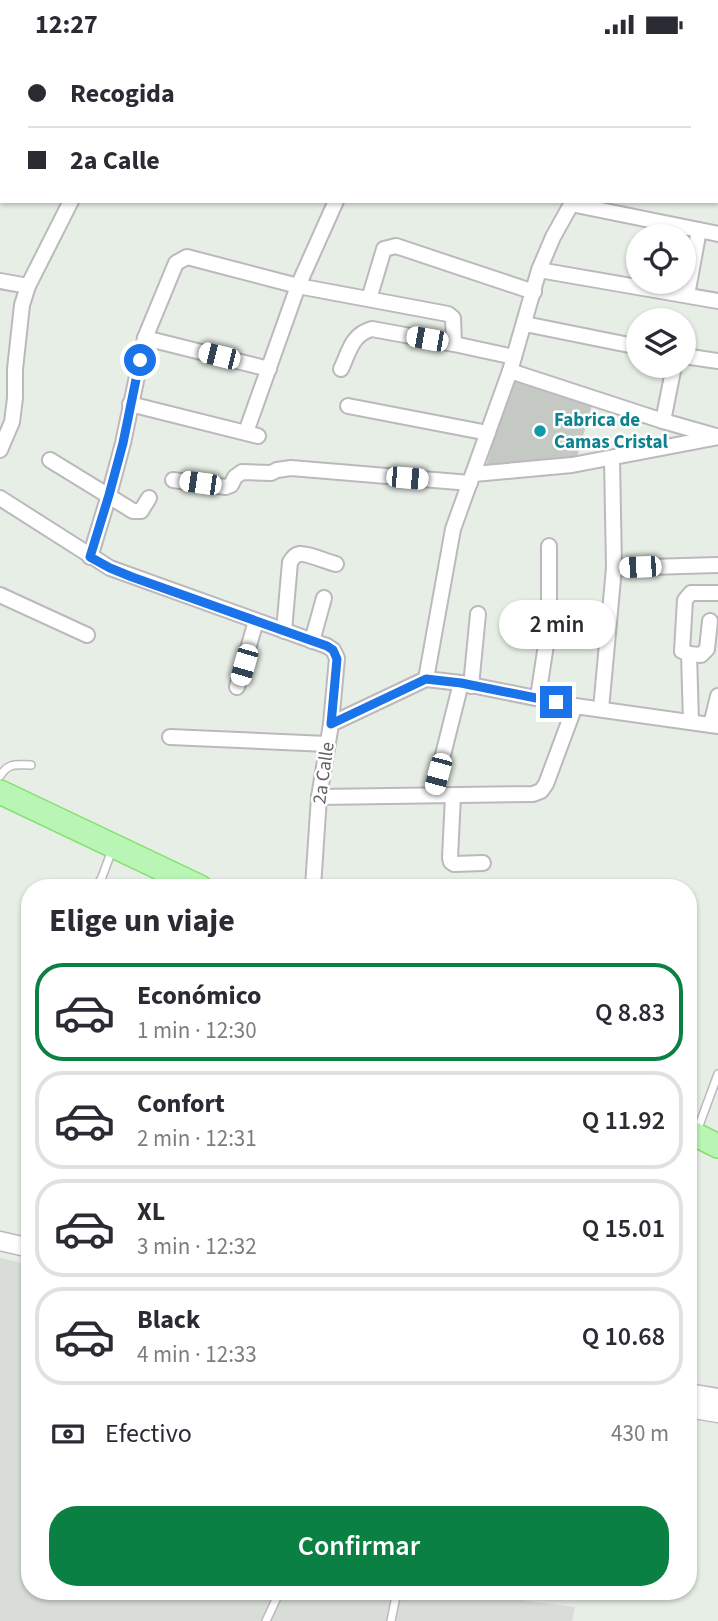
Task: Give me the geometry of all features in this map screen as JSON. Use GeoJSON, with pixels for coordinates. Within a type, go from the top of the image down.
{"type":"FeatureCollection","features":[{"type":"Feature","properties":{"kind":"main road"},"geometry":{"type":"LineString","coordinates":[[0,792],[183,879]]}},
{"type":"Feature","properties":{"kind":"main road"},"geometry":{"type":"LineString","coordinates":[[697,1136],[718,1146]]}},
{"type":"Feature","properties":{"kind":"street"},"geometry":{"type":"LineString","coordinates":[[0,450],[12,422],[22,305],[28,286],[70,203]]}},
{"type":"Feature","properties":{"kind":"street"},"geometry":{"type":"LineString","coordinates":[[130,404],[252,434],[269,369],[298,286],[335,203]]}},
{"type":"Feature","properties":{"kind":"street"},"geometry":{"type":"LineString","coordinates":[[718,234],[572,203],[553,237],[540,270],[512,364],[453,529],[426,679],[538,697],[575,706],[715,725],[718,696]]}},
{"type":"Feature","properties":{"kind":"street"},"geometry":{"type":"LineString","coordinates":[[687,295],[699,230]]}},
{"type":"Feature","properties":{"kind":"street"},"geometry":{"type":"LineString","coordinates":[[369,299],[384,249],[396,246],[534,292]]}},
{"type":"Feature","properties":{"kind":"street"},"geometry":{"type":"LineString","coordinates":[[90,557],[123,443],[145,338],[176,263],[181,259],[187,257],[298,286],[448,314],[453,318],[454,344]]}},
{"type":"Feature","properties":{"kind":"street"},"geometry":{"type":"LineString","coordinates":[[540,270],[718,301]]}},
{"type":"Feature","properties":{"kind":"street"},"geometry":{"type":"LineString","coordinates":[[0,281],[28,286]]}},
{"type":"Feature","properties":{"kind":"street"},"geometry":{"type":"LineString","coordinates":[[525,324],[626,344]]}},
{"type":"Feature","properties":{"kind":"street"},"geometry":{"type":"LineString","coordinates":[[341,369],[356,337],[372,329],[454,344],[663,421],[718,437]]}},
{"type":"Feature","properties":{"kind":"street"},"geometry":{"type":"LineString","coordinates":[[145,338],[269,369]]}},
{"type":"Feature","properties":{"kind":"street"},"geometry":{"type":"LineString","coordinates":[[696,357],[718,361]]}},
{"type":"Feature","properties":{"kind":"street"},"geometry":{"type":"LineString","coordinates":[[663,421],[672,378]]}},
{"type":"Feature","properties":{"kind":"street"},"geometry":{"type":"LineString","coordinates":[[348,406],[488,433]]}},
{"type":"Feature","properties":{"kind":"street"},"geometry":{"type":"LineString","coordinates":[[173,480],[226,487],[242,472],[271,473],[291,468],[472,479],[572,465],[718,437]]}},
{"type":"Feature","properties":{"kind":"street"},"geometry":{"type":"LineString","coordinates":[[601,709],[614,568],[612,458]]}},
{"type":"Feature","properties":{"kind":"street"},"geometry":{"type":"LineString","coordinates":[[50,460],[133,511],[141,511],[149,499]]}},
{"type":"Feature","properties":{"kind":"street"},"geometry":{"type":"LineString","coordinates":[[0,498],[110,568],[333,650],[337,659],[331,724]]}},
{"type":"Feature","properties":{"kind":"street"},"geometry":{"type":"LineString","coordinates":[[538,697],[549,625],[549,547]]}},
{"type":"Feature","properties":{"kind":"street"},"geometry":{"type":"LineString","coordinates":[[284,631],[290,562],[293,558],[302,554],[336,564]]}},
{"type":"Feature","properties":{"kind":"street"},"geometry":{"type":"LineString","coordinates":[[614,568],[718,565]]}},
{"type":"Feature","properties":{"kind":"street"},"geometry":{"type":"LineString","coordinates":[[710,621],[707,649],[701,655],[681,651],[685,600],[691,593],[718,593]]}},
{"type":"Feature","properties":{"kind":"street"},"geometry":{"type":"LineString","coordinates":[[0,595],[87,635]]}},
{"type":"Feature","properties":{"kind":"street"},"geometry":{"type":"LineString","coordinates":[[312,641],[324,598]]}},
{"type":"Feature","properties":{"kind":"street"},"geometry":{"type":"LineString","coordinates":[[433,795],[466,684],[478,614]]}},
{"type":"Feature","properties":{"kind":"street"},"geometry":{"type":"LineString","coordinates":[[237,687],[256,621]]}},
{"type":"Feature","properties":{"kind":"street"},"geometry":{"type":"LineString","coordinates":[[689,654],[691,722]]}},
{"type":"Feature","properties":{"kind":"street","name":"2a Calle"},"geometry":{"type":"LineString","coordinates":[[314,879],[319,797],[331,724],[426,679]]}},
{"type":"Feature","properties":{"kind":"street"},"geometry":{"type":"LineString","coordinates":[[319,797],[533,794],[541,791],[547,784],[575,706]]}},
{"type":"Feature","properties":{"kind":"street"},"geometry":{"type":"LineString","coordinates":[[170,737],[327,744]]}},
{"type":"Feature","properties":{"kind":"street"},"geometry":{"type":"LineString","coordinates":[[453,796],[451,862],[483,863]]}},
{"type":"Feature","properties":{"kind":"street"},"geometry":{"type":"LineString","coordinates":[[0,1241],[21,1246]]}},
{"type":"Feature","properties":{"kind":"street"},"geometry":{"type":"LineString","coordinates":[[0,1252],[21,1257]]}},
{"type":"Feature","properties":{"kind":"street"},"geometry":{"type":"LineString","coordinates":[[697,1394],[718,1398]]}},
{"type":"Feature","properties":{"kind":"street"},"geometry":{"type":"LineString","coordinates":[[697,1410],[718,1413]]}},
{"type":"Feature","properties":{"kind":"lane"},"geometry":{"type":"LineString","coordinates":[[0,776],[10,765],[31,765]]}},
{"type":"Feature","properties":{"kind":"lane"},"geometry":{"type":"LineString","coordinates":[[101,879],[114,846]]}},
{"type":"Feature","properties":{"kind":"lane"},"geometry":{"type":"LineString","coordinates":[[697,1122],[718,1074]]}},
{"type":"Feature","properties":{"kind":"lane"},"geometry":{"type":"LineString","coordinates":[[266,1621],[276,1600]]}},
{"type":"Feature","properties":{"kind":"lane"},"geometry":{"type":"LineString","coordinates":[[391,1621],[395,1600]]}},
{"type":"Feature","properties":{"kind":"shaded area"},"geometry":{"type":"Polygon","coordinates":[[[0,1258],[21,1263],[21,1600],[520,1600],[575,1607],[572,1621],[0,1621],[0,1258]]]}},
{"type":"Feature","properties":{"kind":"building","name":"Fabrica de Camas Cristal"},"geometry":{"type":"Polygon","coordinates":[[[512,374],[593,401],[576,461],[486,467],[512,374]]]}},
{"type":"Feature","properties":{"kind":"place","name":"Fabrica de Camas Cristal"},"geometry":{"type":"Point","coordinates":[540,431]}},
{"type":"Feature","properties":{"kind":"route"},"geometry":{"type":"LineString","coordinates":[[140,360],[123,443],[90,557],[132,577],[333,650],[337,659],[331,724],[426,679],[461,683],[556,702]]}}]}
